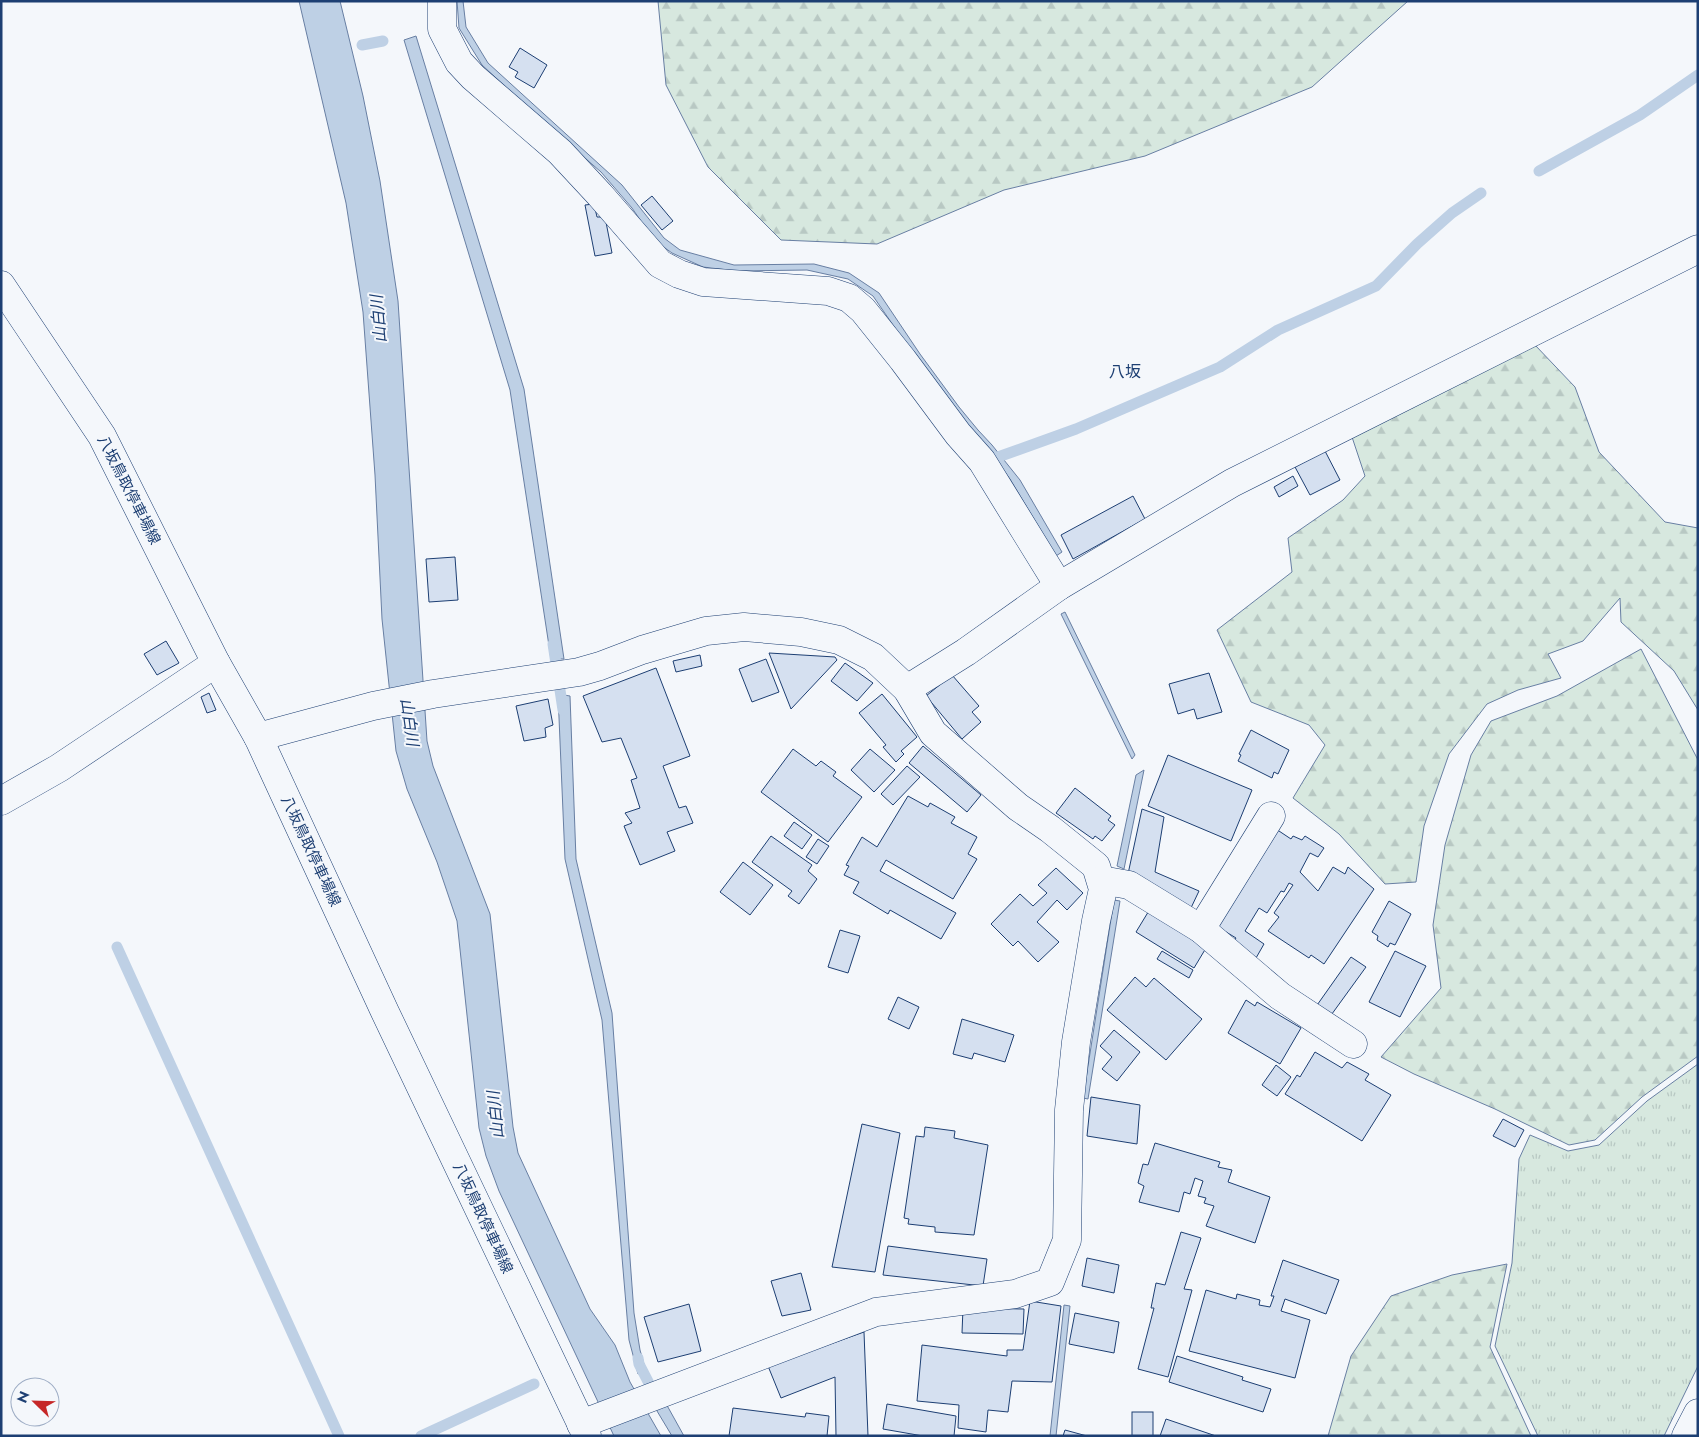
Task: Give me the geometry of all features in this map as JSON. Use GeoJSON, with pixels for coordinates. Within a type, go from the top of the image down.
{"type":"FeatureCollection","features":[{"type":"Feature","properties":{"kind":"street"},"geometry":{"type":"LineString","coordinates":[[442,1],[442,29],[459,62],[473,77],[560,152],[660,264],[679,274],[703,282],[828,291],[849,298],[862,310],[903,360],[958,434],[982,461],[1059,586]]}},
{"type":"Feature","properties":{"kind":"street"},"geometry":{"type":"LineString","coordinates":[[907,689],[966,652],[1059,586],[1232,483],[1698,249]]}},
{"type":"Feature","properties":{"kind":"street","name":"八坂鳥取停車場線"},"geometry":{"type":"LineString","coordinates":[[1,285],[102,436],[216,663],[258,737],[385,1012],[584,1430]]}},
{"type":"Feature","properties":{"kind":"street"},"geometry":{"type":"LineString","coordinates":[[258,737],[373,706],[433,694],[579,672],[642,650],[706,632],[744,627],[801,632],[839,640],[873,657],[907,689],[933,733],[1018,806],[1096,866],[1103,889],[1076,1042],[1070,1110],[1067,1240],[1050,1282],[1015,1294],[876,1312],[584,1430]]}},
{"type":"Feature","properties":{"kind":"street"},"geometry":{"type":"LineString","coordinates":[[1,801],[59,768],[216,663]]}},
{"type":"Feature","properties":{"kind":"street"},"geometry":{"type":"LineString","coordinates":[[1201,929],[1271,816]]}},
{"type":"Feature","properties":{"kind":"street"},"geometry":{"type":"LineString","coordinates":[[1100,880],[1128,885],[1201,929],[1280,996],[1353,1044]]}},
{"type":"Feature","properties":{"kind":"street"},"geometry":{"type":"LineString","coordinates":[[1686,1436],[1698,1413]]}},
{"type":"Feature","properties":{"kind":"green space"},"geometry":{"type":"Polygon","coordinates":[[[658,1],[1408,1],[1312,87],[1145,156],[1004,190],[877,244],[781,240],[708,167],[666,85],[658,1]]]}},
{"type":"Feature","properties":{"kind":"green space"},"geometry":{"type":"Polygon","coordinates":[[[1535,345],[1575,387],[1599,452],[1665,522],[1698,528],[1698,710],[1674,671],[1621,622],[1620,598],[1583,641],[1548,654],[1561,678],[1518,690],[1487,704],[1449,754],[1424,826],[1416,882],[1385,884],[1339,834],[1293,798],[1325,745],[1309,725],[1251,702],[1217,630],[1292,572],[1288,538],[1343,500],[1365,476],[1352,437],[1535,345]]]}},
{"type":"Feature","properties":{"kind":"green space"},"geometry":{"type":"Polygon","coordinates":[[[1641,649],[1698,760],[1698,1056],[1642,1097],[1595,1140],[1569,1145],[1381,1057],[1441,988],[1433,925],[1445,845],[1471,755],[1491,721],[1557,696],[1641,649]]]}},
{"type":"Feature","properties":{"kind":"green space"},"geometry":{"type":"Polygon","coordinates":[[[1698,1064],[1698,1366],[1664,1436],[1538,1436],[1495,1346],[1512,1263],[1519,1159],[1530,1135],[1568,1151],[1599,1145],[1647,1101],[1698,1064]]]}},
{"type":"Feature","properties":{"kind":"green space"},"geometry":{"type":"Polygon","coordinates":[[[1507,1264],[1490,1347],[1531,1436],[1328,1436],[1351,1356],[1391,1296],[1452,1275],[1507,1264]]]}},
{"type":"Feature","properties":{"kind":"water","name":"山白川"},"geometry":{"type":"Polygon","coordinates":[[[299,1],[340,1],[363,96],[380,181],[398,301],[427,741],[433,766],[490,914],[513,1127],[518,1153],[590,1309],[615,1345],[630,1382],[661,1436],[614,1436],[499,1191],[486,1156],[479,1128],[457,921],[437,862],[407,789],[396,751],[382,619],[375,475],[363,312],[346,203],[299,1]]]}},
{"type":"Feature","properties":{"kind":"water"},"geometry":{"type":"Polygon","coordinates":[[[457,1],[463,1],[466,27],[488,63],[622,185],[664,238],[680,250],[734,265],[814,264],[849,273],[879,293],[959,407],[1020,480],[1062,552],[1056,556],[1010,479],[986,447],[962,425],[873,296],[848,279],[807,270],[736,271],[703,267],[672,253],[654,240],[632,208],[601,172],[482,65],[459,28],[457,1]]]}},
{"type":"Feature","properties":{"kind":"water"},"geometry":{"type":"Polygon","coordinates":[[[416,36],[524,389],[564,659],[551,659],[510,390],[404,40],[416,36]]]}},
{"type":"Feature","properties":{"kind":"water"},"geometry":{"type":"Polygon","coordinates":[[[1065,612],[1135,755],[1132,759],[1061,614],[1065,612]]]}},
{"type":"Feature","properties":{"kind":"water"},"geometry":{"type":"Polygon","coordinates":[[[558,694],[570,696],[576,859],[612,1013],[634,1313],[640,1350],[646,1371],[638,1374],[629,1340],[602,1020],[565,859],[558,694]]]}},
{"type":"Feature","properties":{"kind":"water"},"geometry":{"type":"Polygon","coordinates":[[[1144,770],[1124,869],[1117,866],[1136,775],[1144,770]]]}},
{"type":"Feature","properties":{"kind":"water"},"geometry":{"type":"Polygon","coordinates":[[[1114,900],[1120,901],[1088,1099],[1083,1098],[1114,900]]]}},
{"type":"Feature","properties":{"kind":"water"},"geometry":{"type":"Polygon","coordinates":[[[1064,1305],[1070,1306],[1056,1436],[1050,1436],[1064,1305]]]}},
{"type":"Feature","properties":{"kind":"water"},"geometry":{"type":"Polygon","coordinates":[[[664,1400],[684,1436],[672,1436],[654,1406],[664,1400]]]}},
{"type":"Feature","properties":{"kind":"building"},"geometry":{"type":"Polygon","coordinates":[[[520,48],[547,65],[534,88],[515,77],[518,72],[509,67],[520,48]]]}},
{"type":"Feature","properties":{"kind":"building"},"geometry":{"type":"Polygon","coordinates":[[[652,196],[673,221],[662,230],[641,205],[652,196]]]}},
{"type":"Feature","properties":{"kind":"building"},"geometry":{"type":"Polygon","coordinates":[[[594,204],[597,217],[605,217],[612,253],[595,256],[585,205],[594,204]]]}},
{"type":"Feature","properties":{"kind":"building"},"geometry":{"type":"Polygon","coordinates":[[[1325,451],[1340,480],[1310,495],[1295,467],[1325,451]]]}},
{"type":"Feature","properties":{"kind":"building"},"geometry":{"type":"Polygon","coordinates":[[[1293,476],[1298,486],[1279,497],[1274,487],[1293,476]]]}},
{"type":"Feature","properties":{"kind":"building"},"geometry":{"type":"Polygon","coordinates":[[[1133,496],[1145,519],[1073,559],[1061,535],[1133,496]]]}},
{"type":"Feature","properties":{"kind":"building"},"geometry":{"type":"Polygon","coordinates":[[[455,557],[458,600],[429,602],[426,559],[455,557]]]}},
{"type":"Feature","properties":{"kind":"building"},"geometry":{"type":"Polygon","coordinates":[[[166,641],[179,663],[157,675],[144,654],[166,641]]]}},
{"type":"Feature","properties":{"kind":"building"},"geometry":{"type":"Polygon","coordinates":[[[769,653],[835,657],[837,660],[791,709],[769,653]]]}},
{"type":"Feature","properties":{"kind":"building"},"geometry":{"type":"Polygon","coordinates":[[[700,655],[702,666],[676,672],[673,661],[700,655]]]}},
{"type":"Feature","properties":{"kind":"building"},"geometry":{"type":"Polygon","coordinates":[[[766,659],[779,692],[752,702],[739,669],[766,659]]]}},
{"type":"Feature","properties":{"kind":"building"},"geometry":{"type":"Polygon","coordinates":[[[845,663],[873,683],[857,701],[831,681],[845,663]]]}},
{"type":"Feature","properties":{"kind":"building"},"geometry":{"type":"Polygon","coordinates":[[[656,668],[690,756],[663,766],[679,808],[686,806],[693,823],[667,832],[675,851],[640,865],[624,826],[632,823],[625,813],[640,808],[631,780],[637,778],[621,738],[602,742],[583,696],[656,668]]]}},
{"type":"Feature","properties":{"kind":"building"},"geometry":{"type":"Polygon","coordinates":[[[1209,673],[1222,712],[1197,719],[1194,709],[1178,714],[1169,684],[1209,673]]]}},
{"type":"Feature","properties":{"kind":"building"},"geometry":{"type":"Polygon","coordinates":[[[952,675],[979,706],[972,712],[981,722],[962,739],[926,696],[952,675]]]}},
{"type":"Feature","properties":{"kind":"building"},"geometry":{"type":"Polygon","coordinates":[[[209,693],[216,710],[207,713],[201,697],[209,693]]]}},
{"type":"Feature","properties":{"kind":"building"},"geometry":{"type":"Polygon","coordinates":[[[882,694],[917,737],[901,751],[904,754],[896,762],[883,747],[886,745],[859,713],[882,694]]]}},
{"type":"Feature","properties":{"kind":"building"},"geometry":{"type":"Polygon","coordinates":[[[548,699],[553,725],[545,728],[546,737],[524,741],[516,706],[548,699]]]}},
{"type":"Feature","properties":{"kind":"building"},"geometry":{"type":"Polygon","coordinates":[[[1251,730],[1289,750],[1278,774],[1274,772],[1272,778],[1238,761],[1241,755],[1239,754],[1251,730]]]}},
{"type":"Feature","properties":{"kind":"building"},"geometry":{"type":"Polygon","coordinates":[[[923,746],[981,795],[967,812],[909,763],[923,746]]]}},
{"type":"Feature","properties":{"kind":"building"},"geometry":{"type":"Polygon","coordinates":[[[793,749],[816,766],[821,761],[836,772],[833,776],[862,797],[828,842],[761,792],[793,749]]]}},
{"type":"Feature","properties":{"kind":"building"},"geometry":{"type":"Polygon","coordinates":[[[870,749],[895,770],[874,792],[851,770],[870,749]]]}},
{"type":"Feature","properties":{"kind":"building"},"geometry":{"type":"Polygon","coordinates":[[[1168,755],[1252,790],[1231,841],[1148,806],[1168,755]]]}},
{"type":"Feature","properties":{"kind":"building"},"geometry":{"type":"Polygon","coordinates":[[[907,766],[920,777],[893,805],[881,794],[907,766]]]}},
{"type":"Feature","properties":{"kind":"building"},"geometry":{"type":"Polygon","coordinates":[[[1075,788],[1111,816],[1108,820],[1115,825],[1102,841],[1095,836],[1093,839],[1056,813],[1075,788]]]}},
{"type":"Feature","properties":{"kind":"building"},"geometry":{"type":"Polygon","coordinates":[[[908,796],[928,807],[930,803],[955,817],[951,823],[977,837],[968,854],[977,859],[953,899],[886,860],[880,871],[956,913],[941,939],[890,910],[888,914],[853,893],[859,882],[844,875],[849,866],[846,865],[862,837],[877,847],[908,796]]]}},
{"type":"Feature","properties":{"kind":"building"},"geometry":{"type":"Polygon","coordinates":[[[1142,809],[1164,817],[1155,872],[1199,891],[1190,910],[1128,874],[1142,809]]]}},
{"type":"Feature","properties":{"kind":"building"},"geometry":{"type":"Polygon","coordinates":[[[794,822],[812,835],[802,849],[784,836],[794,822]]]}},
{"type":"Feature","properties":{"kind":"building"},"geometry":{"type":"Polygon","coordinates":[[[1276,829],[1291,839],[1293,836],[1302,840],[1305,836],[1324,848],[1318,857],[1310,853],[1300,872],[1318,891],[1333,867],[1345,874],[1348,867],[1374,889],[1324,964],[1311,955],[1309,958],[1268,931],[1279,917],[1274,913],[1293,885],[1289,883],[1284,892],[1281,891],[1267,913],[1259,908],[1245,931],[1264,944],[1256,958],[1232,944],[1236,938],[1213,924],[1276,829]]]}},
{"type":"Feature","properties":{"kind":"building"},"geometry":{"type":"Polygon","coordinates":[[[771,836],[812,865],[808,871],[817,879],[799,904],[788,896],[792,891],[752,862],[771,836]]]}},
{"type":"Feature","properties":{"kind":"building"},"geometry":{"type":"Polygon","coordinates":[[[818,839],[829,846],[817,864],[806,857],[818,839]]]}},
{"type":"Feature","properties":{"kind":"building"},"geometry":{"type":"Polygon","coordinates":[[[743,862],[773,885],[750,915],[720,892],[743,862]]]}},
{"type":"Feature","properties":{"kind":"building"},"geometry":{"type":"Polygon","coordinates":[[[1056,868],[1083,893],[1067,910],[1057,900],[1037,922],[1059,942],[1038,962],[1018,941],[1013,946],[991,924],[1020,894],[1033,906],[1047,893],[1038,885],[1056,868]]]}},
{"type":"Feature","properties":{"kind":"building"},"geometry":{"type":"Polygon","coordinates":[[[1389,901],[1411,914],[1395,945],[1390,943],[1388,947],[1377,940],[1378,936],[1372,932],[1389,901]]]}},
{"type":"Feature","properties":{"kind":"building"},"geometry":{"type":"Polygon","coordinates":[[[1150,909],[1209,943],[1194,968],[1136,932],[1150,909]]]}},
{"type":"Feature","properties":{"kind":"building"},"geometry":{"type":"Polygon","coordinates":[[[840,930],[860,936],[848,973],[828,967],[840,930]]]}},
{"type":"Feature","properties":{"kind":"building"},"geometry":{"type":"Polygon","coordinates":[[[1162,951],[1193,970],[1189,978],[1157,959],[1162,951]]]}},
{"type":"Feature","properties":{"kind":"building"},"geometry":{"type":"Polygon","coordinates":[[[1395,951],[1426,966],[1400,1017],[1369,1002],[1395,951]]]}},
{"type":"Feature","properties":{"kind":"building"},"geometry":{"type":"Polygon","coordinates":[[[1351,957],[1366,967],[1329,1018],[1315,1008],[1351,957]]]}},
{"type":"Feature","properties":{"kind":"building"},"geometry":{"type":"Polygon","coordinates":[[[1135,977],[1146,987],[1154,978],[1202,1019],[1166,1060],[1107,1010],[1135,977]]]}},
{"type":"Feature","properties":{"kind":"building"},"geometry":{"type":"Polygon","coordinates":[[[898,997],[919,1007],[909,1029],[888,1019],[898,997]]]}},
{"type":"Feature","properties":{"kind":"building"},"geometry":{"type":"Polygon","coordinates":[[[1246,1000],[1255,1006],[1257,1002],[1301,1028],[1280,1064],[1228,1033],[1246,1000]]]}},
{"type":"Feature","properties":{"kind":"building"},"geometry":{"type":"Polygon","coordinates":[[[962,1019],[1014,1035],[1005,1062],[974,1053],[972,1059],[953,1054],[962,1019]]]}},
{"type":"Feature","properties":{"kind":"building"},"geometry":{"type":"Polygon","coordinates":[[[1114,1030],[1140,1052],[1117,1081],[1102,1069],[1112,1057],[1100,1046],[1114,1030]]]}},
{"type":"Feature","properties":{"kind":"building"},"geometry":{"type":"Polygon","coordinates":[[[1315,1052],[1342,1068],[1347,1062],[1369,1074],[1365,1080],[1391,1095],[1362,1141],[1285,1094],[1297,1075],[1300,1077],[1315,1052]]]}},
{"type":"Feature","properties":{"kind":"building"},"geometry":{"type":"Polygon","coordinates":[[[1276,1065],[1291,1077],[1277,1096],[1262,1085],[1276,1065]]]}},
{"type":"Feature","properties":{"kind":"building"},"geometry":{"type":"Polygon","coordinates":[[[1091,1097],[1140,1105],[1137,1144],[1087,1136],[1091,1097]]]}},
{"type":"Feature","properties":{"kind":"building"},"geometry":{"type":"Polygon","coordinates":[[[1503,1119],[1524,1130],[1515,1147],[1493,1136],[1503,1119]]]}},
{"type":"Feature","properties":{"kind":"building"},"geometry":{"type":"Polygon","coordinates":[[[862,1124],[900,1133],[875,1272],[832,1267],[862,1124]]]}},
{"type":"Feature","properties":{"kind":"building"},"geometry":{"type":"Polygon","coordinates":[[[925,1127],[955,1131],[954,1138],[988,1145],[974,1235],[935,1232],[935,1227],[908,1224],[909,1219],[904,1218],[916,1136],[924,1137],[925,1127]]]}},
{"type":"Feature","properties":{"kind":"building"},"geometry":{"type":"Polygon","coordinates":[[[1155,1143],[1220,1162],[1218,1167],[1232,1170],[1228,1182],[1270,1197],[1255,1243],[1206,1226],[1214,1206],[1204,1203],[1206,1198],[1198,1196],[1203,1181],[1195,1178],[1190,1194],[1184,1192],[1179,1212],[1139,1202],[1144,1186],[1138,1183],[1143,1164],[1148,1165],[1155,1143]]]}},
{"type":"Feature","properties":{"kind":"building"},"geometry":{"type":"Polygon","coordinates":[[[1181,1232],[1201,1238],[1184,1289],[1192,1290],[1168,1377],[1138,1369],[1154,1308],[1151,1308],[1156,1283],[1165,1285],[1181,1232]]]}},
{"type":"Feature","properties":{"kind":"building"},"geometry":{"type":"Polygon","coordinates":[[[888,1246],[987,1259],[983,1286],[883,1275],[888,1246]]]}},
{"type":"Feature","properties":{"kind":"building"},"geometry":{"type":"Polygon","coordinates":[[[1087,1258],[1119,1265],[1114,1293],[1082,1286],[1087,1258]]]}},
{"type":"Feature","properties":{"kind":"building"},"geometry":{"type":"Polygon","coordinates":[[[1283,1260],[1339,1280],[1326,1314],[1285,1299],[1281,1311],[1310,1320],[1295,1378],[1189,1351],[1206,1290],[1236,1299],[1237,1294],[1260,1300],[1259,1305],[1270,1307],[1274,1296],[1271,1296],[1283,1260]]]}},
{"type":"Feature","properties":{"kind":"building"},"geometry":{"type":"Polygon","coordinates":[[[801,1273],[811,1310],[782,1316],[771,1281],[801,1273]]]}},
{"type":"Feature","properties":{"kind":"building"},"geometry":{"type":"Polygon","coordinates":[[[1030,1301],[1061,1306],[1052,1382],[1012,1381],[1008,1412],[988,1410],[986,1432],[958,1428],[959,1405],[917,1401],[922,1345],[1007,1356],[1007,1350],[1023,1350],[1030,1301]]]}},
{"type":"Feature","properties":{"kind":"building"},"geometry":{"type":"Polygon","coordinates":[[[689,1304],[701,1351],[658,1362],[644,1317],[689,1304]]]}},
{"type":"Feature","properties":{"kind":"building"},"geometry":{"type":"Polygon","coordinates":[[[963,1308],[1024,1309],[1023,1334],[962,1333],[963,1308]]]}},
{"type":"Feature","properties":{"kind":"building"},"geometry":{"type":"Polygon","coordinates":[[[1075,1313],[1119,1322],[1114,1353],[1069,1344],[1075,1313]]]}},
{"type":"Feature","properties":{"kind":"building"},"geometry":{"type":"Polygon","coordinates":[[[864,1332],[868,1436],[836,1436],[835,1377],[781,1398],[768,1366],[864,1332]]]}},
{"type":"Feature","properties":{"kind":"building"},"geometry":{"type":"Polygon","coordinates":[[[1177,1356],[1243,1377],[1242,1380],[1271,1389],[1263,1412],[1169,1382],[1177,1356]]]}},
{"type":"Feature","properties":{"kind":"building"},"geometry":{"type":"Polygon","coordinates":[[[887,1404],[956,1416],[954,1436],[923,1436],[883,1429],[887,1404]]]}},
{"type":"Feature","properties":{"kind":"building"},"geometry":{"type":"Polygon","coordinates":[[[733,1408],[805,1417],[806,1413],[829,1416],[827,1436],[729,1436],[733,1408]]]}},
{"type":"Feature","properties":{"kind":"building"},"geometry":{"type":"Polygon","coordinates":[[[1132,1412],[1153,1412],[1153,1436],[1132,1436],[1132,1412]]]}},
{"type":"Feature","properties":{"kind":"building"},"geometry":{"type":"Polygon","coordinates":[[[1166,1419],[1216,1436],[1160,1436],[1166,1419]]]}},
{"type":"Feature","properties":{"kind":"building"},"geometry":{"type":"Polygon","coordinates":[[[1065,1430],[1087,1436],[1063,1436],[1065,1430]]]}},
{"type":"Feature","properties":{"kind":"waterway"},"geometry":{"type":"LineString","coordinates":[[362,45],[383,41]]}},
{"type":"Feature","properties":{"kind":"waterway"},"geometry":{"type":"LineString","coordinates":[[1539,171],[1640,115],[1698,75]]}},
{"type":"Feature","properties":{"kind":"waterway"},"geometry":{"type":"LineString","coordinates":[[998,457],[1076,429],[1220,367],[1278,330],[1376,286],[1417,244],[1452,213],[1481,193]]}},
{"type":"Feature","properties":{"kind":"waterway"},"geometry":{"type":"LineString","coordinates":[[553,644],[563,710]]}},
{"type":"Feature","properties":{"kind":"waterway"},"geometry":{"type":"LineString","coordinates":[[117,947],[339,1436]]}},
{"type":"Feature","properties":{"kind":"waterway"},"geometry":{"type":"LineString","coordinates":[[638,1358],[639,1364],[656,1397]]}},
{"type":"Feature","properties":{"kind":"waterway"},"geometry":{"type":"LineString","coordinates":[[421,1436],[534,1384]]}},
{"type":"Feature","properties":{"kind":"district","name":"八坂"},"geometry":{"type":"Point","coordinates":[1125,371]}}]}
